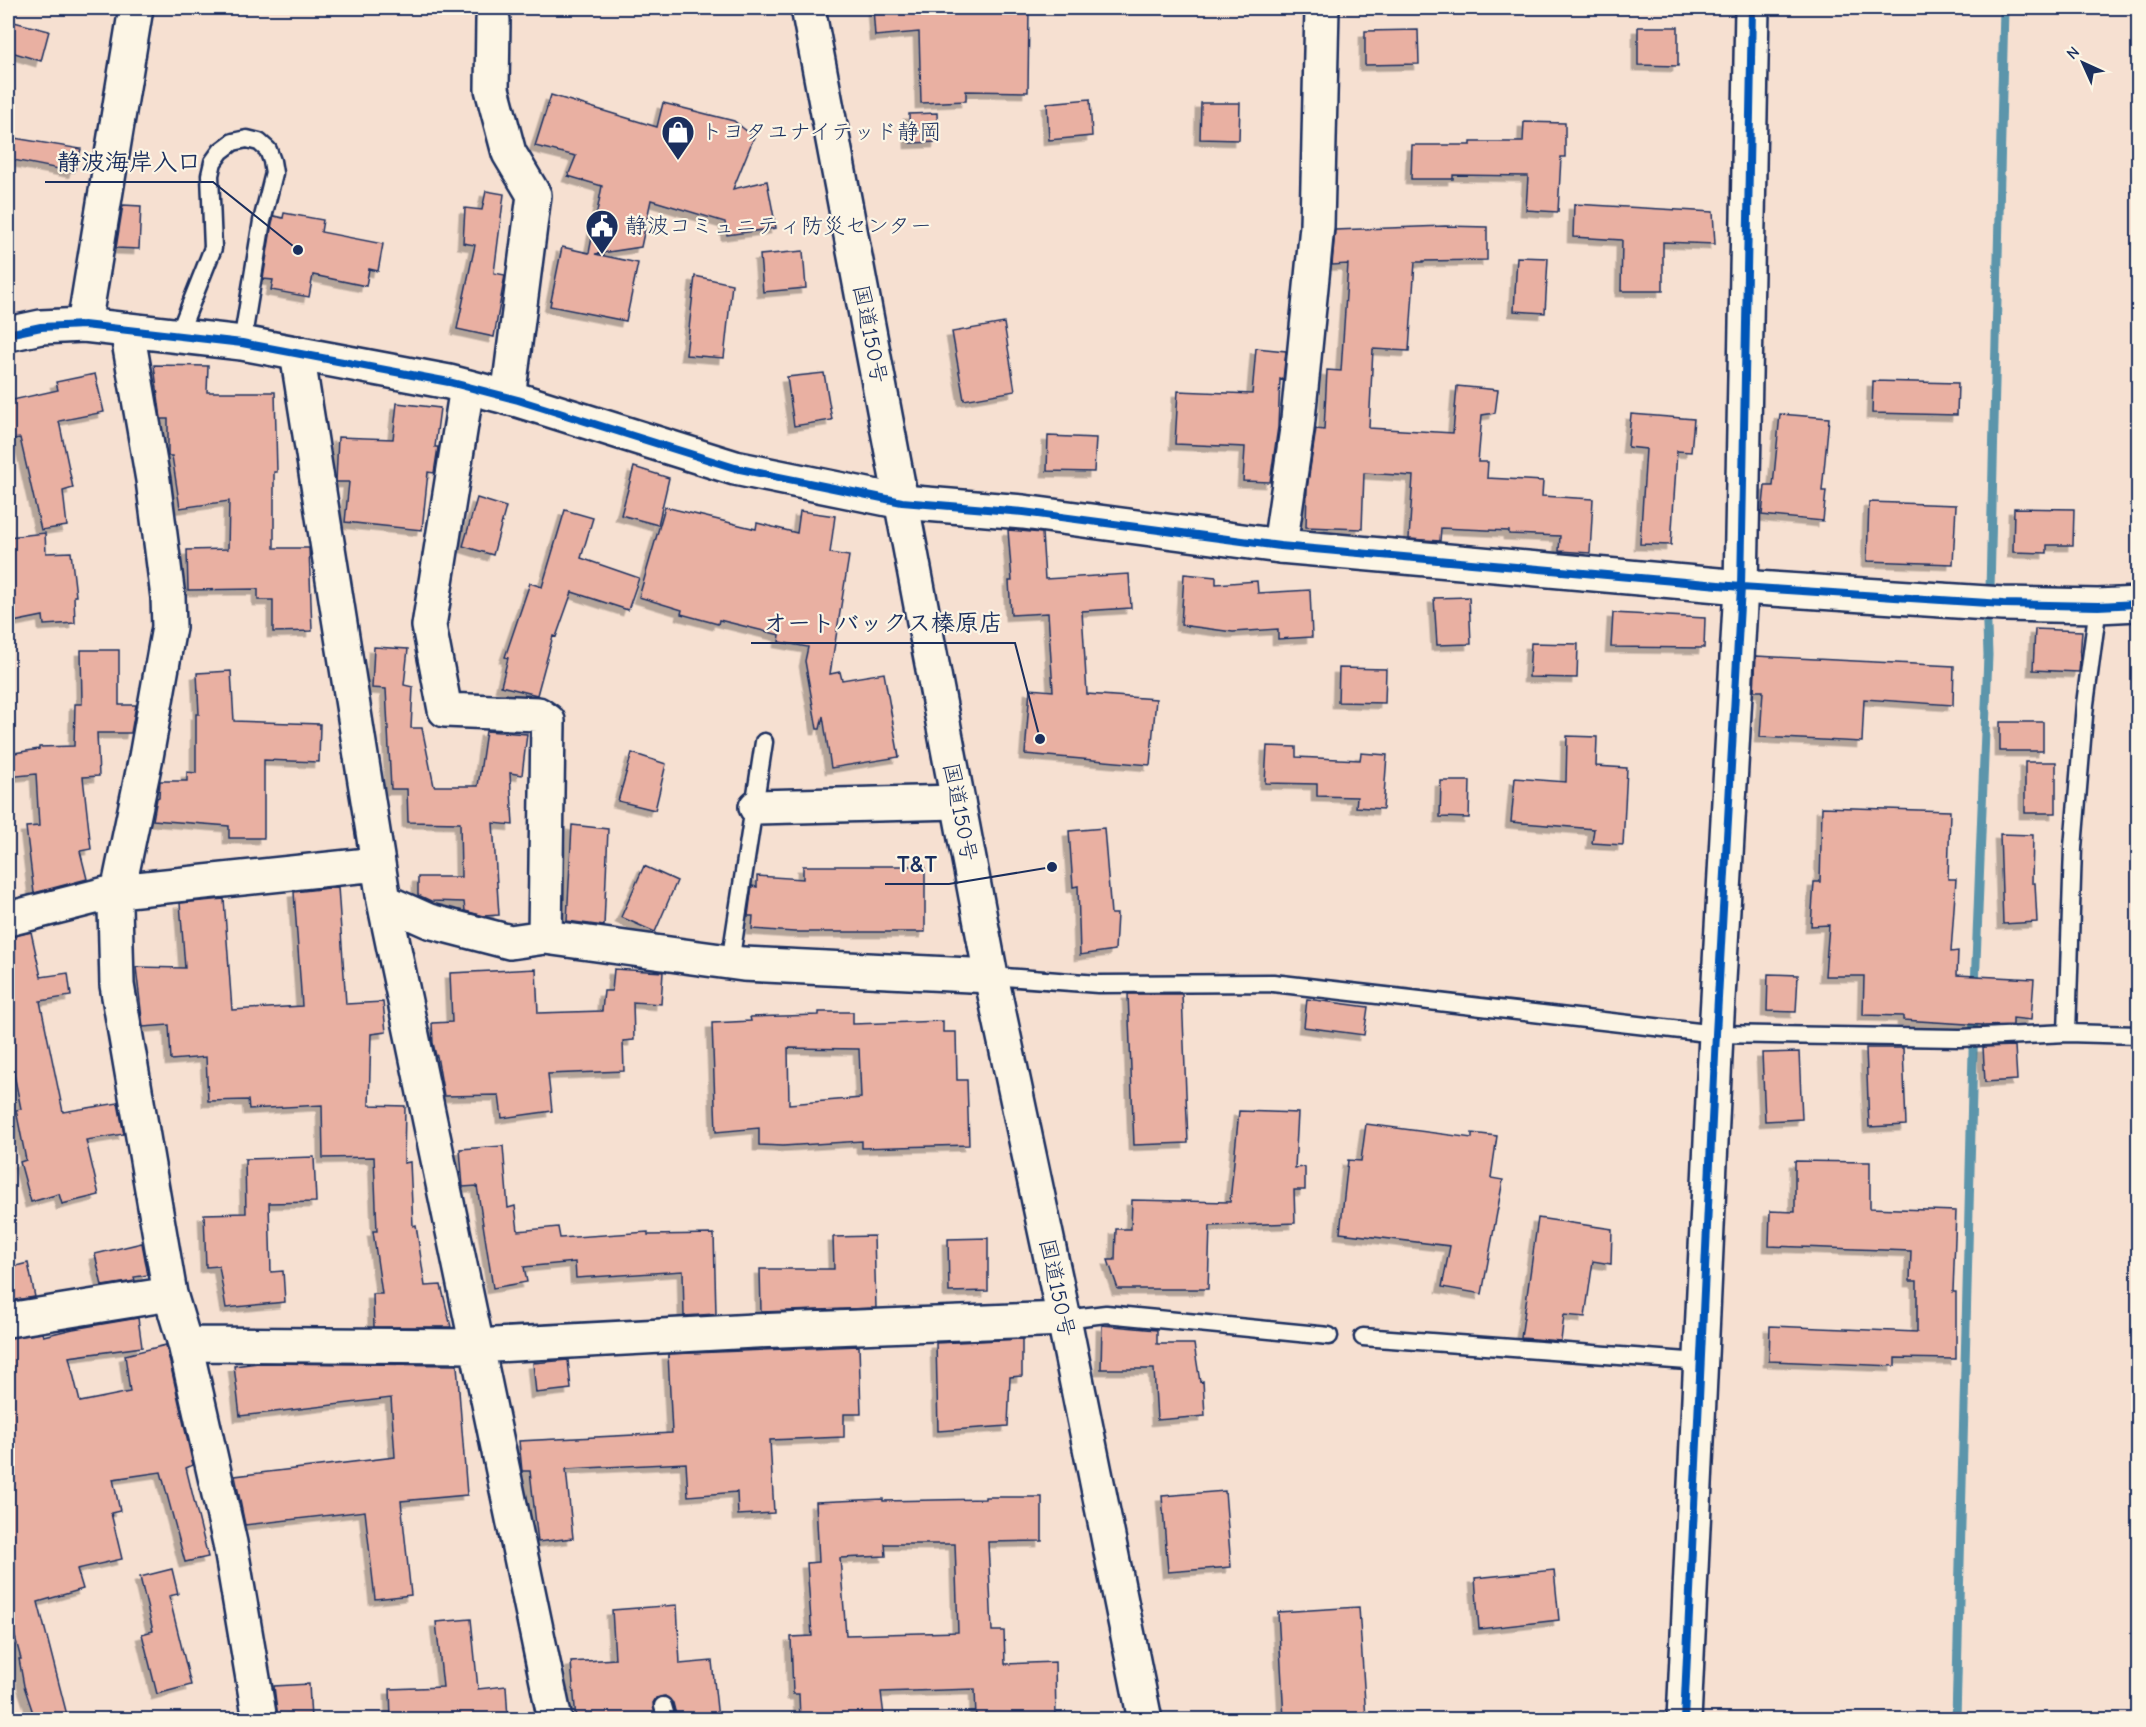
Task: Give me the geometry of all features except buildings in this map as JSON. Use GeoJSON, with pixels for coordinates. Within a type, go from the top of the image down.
{"type":"FeatureCollection","features":[{"type":"Feature","properties":{"kind":"main road"},"geometry":{"type":"LineString","coordinates":[[84,325],[136,8]]}},
{"type":"Feature","properties":{"kind":"main road","name":"国道150号"},"geometry":{"type":"LineString","coordinates":[[808,8],[991,976],[1064,1319],[1145,1719]]}},
{"type":"Feature","properties":{"kind":"main road"},"geometry":{"type":"LineString","coordinates":[[1280,546],[1298,429],[1317,226],[1322,8]]}},
{"type":"Feature","properties":{"kind":"main road"},"geometry":{"type":"LineString","coordinates":[[1684,1719],[1716,1034],[1742,587],[1752,8]]}},
{"type":"Feature","properties":{"kind":"main road"},"geometry":{"type":"LineString","coordinates":[[493,20],[492,89],[509,153],[534,195],[508,398]]}},
{"type":"Feature","properties":{"kind":"main road"},"geometry":{"type":"LineString","coordinates":[[8,334],[41,327],[84,325],[242,343],[449,381],[735,468],[902,502],[1023,512],[1280,546],[1742,587],[1970,603],[2098,606],[2139,604]]}},
{"type":"Feature","properties":{"kind":"main road"},"geometry":{"type":"LineString","coordinates":[[127,330],[153,480],[168,597],[169,627],[146,757],[115,906],[117,986],[170,1294],[185,1344],[230,1543],[260,1719]]}},
{"type":"Feature","properties":{"kind":"main road"},"geometry":{"type":"LineString","coordinates":[[297,353],[384,901],[555,1719]]}},
{"type":"Feature","properties":{"kind":"main road"},"geometry":{"type":"LineString","coordinates":[[467,387],[429,626],[445,710],[538,714],[548,721],[544,937]]}},
{"type":"Feature","properties":{"kind":"main road"},"geometry":{"type":"LineString","coordinates":[[756,807],[958,802]]}},
{"type":"Feature","properties":{"kind":"main road"},"geometry":{"type":"LineString","coordinates":[[8,919],[118,891],[378,864]]}},
{"type":"Feature","properties":{"kind":"main road"},"geometry":{"type":"LineString","coordinates":[[384,901],[429,921],[510,942],[544,937],[730,963],[991,976]]}},
{"type":"Feature","properties":{"kind":"main road"},"geometry":{"type":"LineString","coordinates":[[8,1320],[170,1294]]}},
{"type":"Feature","properties":{"kind":"main road"},"geometry":{"type":"LineString","coordinates":[[185,1344],[476,1346],[754,1331],[1064,1319]]}},
{"type":"Feature","properties":{"kind":"lane"},"geometry":{"type":"LineString","coordinates":[[178,336],[213,248],[210,176],[213,162],[221,151],[233,142],[247,139],[259,142],[268,150],[274,173],[262,220],[242,343]]}},
{"type":"Feature","properties":{"kind":"lane"},"geometry":{"type":"LineString","coordinates":[[2067,1033],[2073,848],[2085,704],[2098,606]]}},
{"type":"Feature","properties":{"kind":"lane"},"geometry":{"type":"LineString","coordinates":[[730,963],[756,807],[764,742]]}},
{"type":"Feature","properties":{"kind":"lane"},"geometry":{"type":"LineString","coordinates":[[991,976],[1098,984],[1273,983],[1716,1034],[1960,1038],[2067,1033],[2139,1035]]}},
{"type":"Feature","properties":{"kind":"lane"},"geometry":{"type":"LineString","coordinates":[[1064,1319],[1106,1314],[1329,1336]]}},
{"type":"Feature","properties":{"kind":"lane"},"geometry":{"type":"LineString","coordinates":[[1363,1337],[1701,1362]]}},
{"type":"Feature","properties":{"kind":"waterway"},"geometry":{"type":"LineString","coordinates":[[1975,988],[1988,655],[1986,598],[1990,590],[2004,8]]}},
{"type":"Feature","properties":{"kind":"waterway"},"geometry":{"type":"LineString","coordinates":[[1956,1720],[1974,1013]]}},
{"type":"Feature","properties":{"kind":"cycle path"},"geometry":{"type":"LineString","coordinates":[[1684,1720],[1716,1034],[1741,587],[1752,8]]}},
{"type":"Feature","properties":{"kind":"cycle path"},"geometry":{"type":"LineString","coordinates":[[8,334],[41,327],[84,325],[242,343],[449,382],[518,400],[735,468],[902,502],[1023,512],[1280,546],[1741,587],[2003,604],[2098,606],[2138,604]]}},
{"type":"Feature","properties":{"kind":"place","name":"トヨタユナイテッド静岡"},"geometry":{"type":"Point","coordinates":[678,161]}},
{"type":"Feature","properties":{"kind":"place","name":"静波海岸入口"},"geometry":{"type":"Point","coordinates":[298,250]}},
{"type":"Feature","properties":{"kind":"place","name":"静波コミュニティ防災センター"},"geometry":{"type":"Point","coordinates":[602,255]}},
{"type":"Feature","properties":{"kind":"place","name":"オートバックス榛原店"},"geometry":{"type":"Point","coordinates":[1040,739]}},
{"type":"Feature","properties":{"kind":"place","name":"T&T"},"geometry":{"type":"Point","coordinates":[1052,867]}}]}
